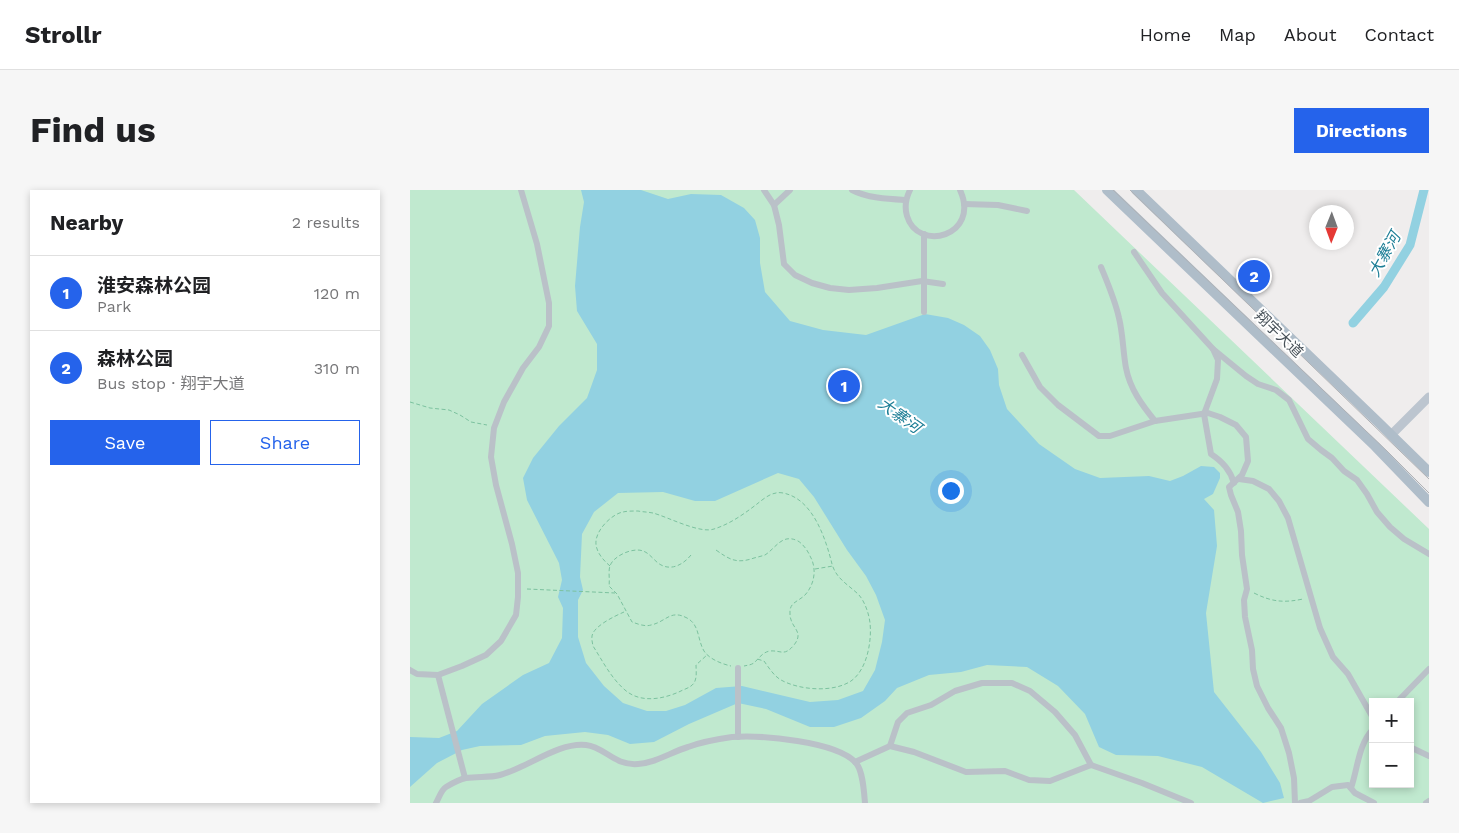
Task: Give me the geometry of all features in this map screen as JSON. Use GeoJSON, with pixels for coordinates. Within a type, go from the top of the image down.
{"type":"FeatureCollection","features":[{"type":"Feature","properties":{"kind":"main road","name":"翔宇大道"},"geometry":{"type":"LineString","coordinates":[[1107,190],[1375,446],[1429,502]]}},
{"type":"Feature","properties":{"kind":"main road","name":"翔宇大道"},"geometry":{"type":"LineString","coordinates":[[1136,190],[1429,472]]}},
{"type":"Feature","properties":{"kind":"street"},"geometry":{"type":"LineString","coordinates":[[410,670],[417,674],[438,675],[486,655],[501,641],[516,615],[518,573],[491,457],[495,425],[504,402],[523,368],[539,347],[548,326],[549,302],[537,244],[521,190]]}},
{"type":"Feature","properties":{"kind":"street"},"geometry":{"type":"LineString","coordinates":[[764,190],[774,205],[779,225],[784,264],[796,274],[812,283],[830,288],[849,290],[924,281],[943,284]]}},
{"type":"Feature","properties":{"kind":"street"},"geometry":{"type":"LineString","coordinates":[[774,205],[790,190]]}},
{"type":"Feature","properties":{"kind":"street"},"geometry":{"type":"LineString","coordinates":[[852,190],[857,193],[886,199],[906,200]]}},
{"type":"Feature","properties":{"kind":"street"},"geometry":{"type":"LineString","coordinates":[[910,190],[905,210],[908,219],[913,227],[930,236],[940,236],[949,233],[957,227],[965,209],[964,199],[960,190]]}},
{"type":"Feature","properties":{"kind":"street"},"geometry":{"type":"LineString","coordinates":[[964,204],[998,205],[1027,211]]}},
{"type":"Feature","properties":{"kind":"street"},"geometry":{"type":"LineString","coordinates":[[924,234],[924,312]]}},
{"type":"Feature","properties":{"kind":"street"},"geometry":{"type":"LineString","coordinates":[[1134,252],[1162,292],[1213,349],[1246,376],[1258,384],[1276,390],[1289,400],[1308,439],[1356,480],[1367,494],[1377,512],[1390,527],[1429,554]]}},
{"type":"Feature","properties":{"kind":"street"},"geometry":{"type":"LineString","coordinates":[[1102,267],[1120,320],[1126,369],[1132,388],[1141,404],[1155,421]]}},
{"type":"Feature","properties":{"kind":"street"},"geometry":{"type":"LineString","coordinates":[[1213,349],[1218,360],[1217,379],[1204,414],[1211,454],[1223,463],[1236,481]]}},
{"type":"Feature","properties":{"kind":"street"},"geometry":{"type":"LineString","coordinates":[[1022,354],[1040,387],[1058,405],[1098,436],[1110,436],[1155,421],[1208,413],[1236,426],[1246,437],[1248,460],[1242,475],[1229,487],[1238,512],[1247,589],[1244,600],[1245,617],[1252,650],[1253,669],[1258,686],[1284,736],[1294,778],[1295,803]]}},
{"type":"Feature","properties":{"kind":"street"},"geometry":{"type":"LineString","coordinates":[[1391,435],[1429,397]]}},
{"type":"Feature","properties":{"kind":"street"},"geometry":{"type":"LineString","coordinates":[[1236,481],[1253,481],[1269,489],[1279,501],[1288,518],[1310,598],[1332,657],[1348,674],[1369,711]]}},
{"type":"Feature","properties":{"kind":"street"},"geometry":{"type":"LineString","coordinates":[[738,668],[738,737]]}},
{"type":"Feature","properties":{"kind":"street"},"geometry":{"type":"LineString","coordinates":[[1401,698],[1429,670]]}},
{"type":"Feature","properties":{"kind":"street"},"geometry":{"type":"LineString","coordinates":[[438,675],[465,778]]}},
{"type":"Feature","properties":{"kind":"street"},"geometry":{"type":"LineString","coordinates":[[890,746],[898,722],[907,713],[931,705],[955,691],[982,683],[1012,684],[1030,691],[1055,712],[1075,735],[1091,765]]}},
{"type":"Feature","properties":{"kind":"street"},"geometry":{"type":"LineString","coordinates":[[1351,788],[1356,775],[1359,754],[1369,733]]}},
{"type":"Feature","properties":{"kind":"street"},"geometry":{"type":"LineString","coordinates":[[436,803],[444,788],[465,778],[484,778],[502,774],[572,746],[592,746],[622,763],[637,764],[652,762],[687,747],[731,737],[763,736],[814,744],[842,753],[856,762],[860,768],[864,803]]}},
{"type":"Feature","properties":{"kind":"street"},"geometry":{"type":"LineString","coordinates":[[856,762],[890,746],[914,752],[966,772],[1005,771],[1029,780],[1050,782],[1091,765],[1191,803]]}},
{"type":"Feature","properties":{"kind":"street"},"geometry":{"type":"LineString","coordinates":[[1414,749],[1429,756]]}},
{"type":"Feature","properties":{"kind":"street"},"geometry":{"type":"LineString","coordinates":[[1300,803],[1310,802],[1332,787],[1348,785],[1355,793],[1374,803]]}},
{"type":"Feature","properties":{"kind":"path"},"geometry":{"type":"LineString","coordinates":[[410,402],[430,408],[448,410],[471,422],[495,425]]}},
{"type":"Feature","properties":{"kind":"path"},"geometry":{"type":"LineString","coordinates":[[610,566],[602,559],[597,550],[596,540],[601,528],[610,518],[622,512],[654,513],[698,528],[712,530],[742,515],[777,492],[788,494],[801,501],[810,512],[830,552],[837,576],[860,596],[866,606],[870,622],[868,652],[858,674],[850,682],[828,689],[803,687],[781,680],[764,661],[757,659]]}},
{"type":"Feature","properties":{"kind":"path"},"geometry":{"type":"LineString","coordinates":[[692,555],[680,566],[672,567],[664,566],[642,550],[632,549],[613,562],[610,566],[609,586],[616,594],[632,622],[650,626],[667,616],[677,614],[685,617],[694,622],[699,638],[708,655],[726,665],[738,668],[753,664],[761,655],[770,651],[781,653],[788,651],[798,639],[798,632],[789,616],[793,602],[805,595],[812,585],[814,569],[807,550],[798,541],[787,539],[777,543],[765,555],[737,562],[716,550]]}},
{"type":"Feature","properties":{"kind":"path"},"geometry":{"type":"LineString","coordinates":[[814,569],[833,566]]}},
{"type":"Feature","properties":{"kind":"path"},"geometry":{"type":"LineString","coordinates":[[518,589],[616,594]]}},
{"type":"Feature","properties":{"kind":"path"},"geometry":{"type":"LineString","coordinates":[[1247,589],[1272,601],[1289,602],[1310,598]]}},
{"type":"Feature","properties":{"kind":"path"},"geometry":{"type":"LineString","coordinates":[[625,612],[612,618],[593,632],[591,639],[593,646],[618,683],[626,691],[636,696],[657,699],[691,686],[695,681],[696,665],[708,655]]}},
{"type":"Feature","properties":{"kind":"green space"},"geometry":{"type":"Polygon","coordinates":[[[410,190],[1074,190],[1429,529],[1429,803],[410,803],[410,190]]]}},
{"type":"Feature","properties":{"kind":"water"},"geometry":{"type":"Polygon","coordinates":[[[581,190],[641,190],[668,199],[691,194],[721,195],[744,208],[755,220],[760,238],[760,263],[765,292],[790,321],[823,330],[866,335],[925,314],[948,318],[964,325],[980,336],[990,350],[998,369],[999,385],[1007,409],[1039,444],[1075,469],[1100,478],[1149,476],[1170,481],[1201,466],[1214,467],[1220,473],[1220,478],[1213,494],[1204,499],[1214,510],[1217,546],[1206,613],[1214,692],[1261,752],[1280,783],[1284,798],[1263,803],[1202,767],[1158,756],[1116,755],[1099,747],[1085,714],[1058,686],[1027,667],[987,665],[961,672],[929,675],[897,688],[885,701],[861,718],[834,727],[810,727],[766,709],[738,703],[689,724],[654,742],[630,744],[608,735],[585,732],[545,736],[521,745],[480,746],[462,750],[437,763],[410,787],[410,737],[439,738],[457,731],[482,704],[523,675],[549,663],[562,638],[563,608],[558,597],[562,580],[559,563],[527,500],[523,478],[533,458],[559,426],[587,398],[597,370],[597,344],[577,311],[575,286],[584,202],[581,190]],[[778,473],[715,501],[695,501],[663,492],[618,493],[594,512],[582,534],[580,577],[583,590],[578,600],[578,637],[586,663],[604,686],[623,703],[647,711],[666,711],[685,705],[716,688],[742,686],[810,702],[838,700],[863,691],[875,670],[885,620],[876,595],[866,576],[847,550],[814,497],[799,479],[778,473]]]}},
{"type":"Feature","properties":{"kind":"waterway","name":"大寨河"},"geometry":{"type":"LineString","coordinates":[[1353,323],[1384,287],[1410,245],[1424,190]]}},
{"type":"Feature","properties":{"kind":"tram line"},"geometry":{"type":"LineString","coordinates":[[1113,190],[1429,493]]}},
{"type":"Feature","properties":{"kind":"tram line"},"geometry":{"type":"LineString","coordinates":[[1130,190],[1429,479]]}},
{"type":"Feature","properties":{"kind":"place","name":"森林公园"},"geometry":{"type":"Point","coordinates":[1254,276]}},
{"type":"Feature","properties":{"kind":"place","name":"淮安森林公园"},"geometry":{"type":"Point","coordinates":[844,386]}}]}
